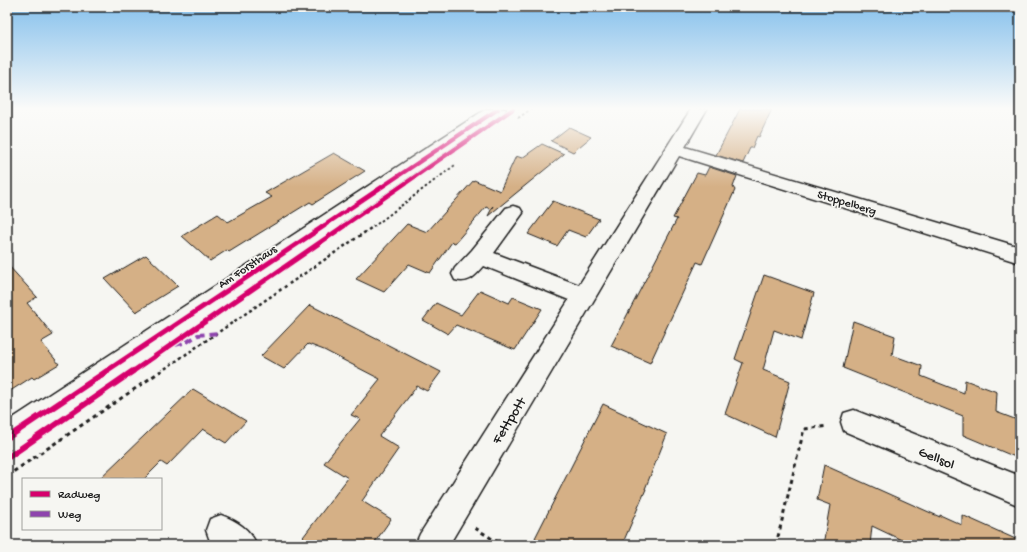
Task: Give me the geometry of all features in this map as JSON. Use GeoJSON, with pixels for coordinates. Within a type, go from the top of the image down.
{"type":"FeatureCollection","features":[{"type":"Feature","properties":{"kind":"street","name":"Am Forsthaus"},"geometry":{"type":"LineString","coordinates":[[7,438],[476,135]]}},
{"type":"Feature","properties":{"kind":"street","name":"Fettpott"},"geometry":{"type":"LineString","coordinates":[[432,545],[683,135]]}},
{"type":"Feature","properties":{"kind":"street","name":"Stoppelberg"},"geometry":{"type":"LineString","coordinates":[[674,149],[1020,256]]}},
{"type":"Feature","properties":{"kind":"street"},"geometry":{"type":"LineString","coordinates":[[463,274],[480,256],[513,213]]}},
{"type":"Feature","properties":{"kind":"street"},"geometry":{"type":"LineString","coordinates":[[480,256],[584,296]]}},
{"type":"Feature","properties":{"kind":"street","name":"Gellsol"},"geometry":{"type":"LineString","coordinates":[[854,422],[1020,491]]}},
{"type":"Feature","properties":{"kind":"path"},"geometry":{"type":"LineString","coordinates":[[7,476],[392,213],[458,163]]}},
{"type":"Feature","properties":{"kind":"path"},"geometry":{"type":"LineString","coordinates":[[776,545],[804,429],[854,422]]}},
{"type":"Feature","properties":{"kind":"building"},"geometry":{"type":"Polygon","coordinates":[[[559,135],[586,135],[591,137],[573,152],[551,141],[559,135]]]}},
{"type":"Feature","properties":{"kind":"building"},"geometry":{"type":"Polygon","coordinates":[[[727,135],[760,135],[759,137],[757,136],[743,163],[716,155],[727,135]]]}},
{"type":"Feature","properties":{"kind":"building"},"geometry":{"type":"Polygon","coordinates":[[[542,144],[564,154],[488,216],[493,206],[490,209],[486,207],[455,243],[452,242],[430,273],[409,264],[384,292],[356,279],[407,224],[427,232],[474,180],[500,191],[516,156],[522,158],[542,144]]]}},
{"type":"Feature","properties":{"kind":"building"},"geometry":{"type":"Polygon","coordinates":[[[334,153],[365,171],[313,204],[310,202],[229,252],[227,250],[210,261],[182,236],[218,214],[228,222],[272,197],[265,193],[334,153]]]}},
{"type":"Feature","properties":{"kind":"building"},"geometry":{"type":"Polygon","coordinates":[[[709,167],[737,176],[733,187],[735,190],[702,264],[697,262],[650,363],[611,346],[677,219],[673,218],[697,173],[705,175],[709,167]]]}},
{"type":"Feature","properties":{"kind":"building"},"geometry":{"type":"Polygon","coordinates":[[[553,201],[599,219],[586,237],[568,230],[557,246],[528,234],[553,201]]]}},
{"type":"Feature","properties":{"kind":"building"},"geometry":{"type":"Polygon","coordinates":[[[146,255],[178,286],[136,312],[105,279],[146,255]]]}},
{"type":"Feature","properties":{"kind":"building"},"geometry":{"type":"Polygon","coordinates":[[[7,264],[37,297],[27,303],[53,335],[41,342],[59,364],[34,379],[32,377],[7,393],[7,264]]]}},
{"type":"Feature","properties":{"kind":"building"},"geometry":{"type":"Polygon","coordinates":[[[764,275],[814,293],[801,340],[774,330],[763,370],[790,381],[775,437],[725,414],[743,363],[735,359],[764,275]]]}},
{"type":"Feature","properties":{"kind":"building"},"geometry":{"type":"Polygon","coordinates":[[[480,290],[509,303],[513,297],[542,309],[515,350],[456,325],[448,334],[423,320],[436,303],[461,315],[480,290]]]}},
{"type":"Feature","properties":{"kind":"building"},"geometry":{"type":"Polygon","coordinates":[[[310,305],[441,372],[427,391],[417,386],[379,436],[399,448],[362,501],[391,519],[373,545],[297,545],[348,478],[324,463],[360,419],[351,415],[380,379],[324,350],[308,344],[284,369],[261,356],[310,305]]]}},
{"type":"Feature","properties":{"kind":"building"},"geometry":{"type":"Polygon","coordinates":[[[853,321],[895,336],[892,355],[922,366],[921,376],[964,393],[965,380],[997,392],[996,412],[1020,421],[1020,459],[963,435],[963,416],[843,368],[853,321]]]}},
{"type":"Feature","properties":{"kind":"building"},"geometry":{"type":"Polygon","coordinates":[[[193,389],[246,421],[226,443],[203,429],[167,466],[161,462],[145,478],[100,478],[193,389]]]}},
{"type":"Feature","properties":{"kind":"building"},"geometry":{"type":"Polygon","coordinates":[[[603,404],[667,434],[646,489],[622,545],[547,545],[535,538],[603,404]]]}},
{"type":"Feature","properties":{"kind":"building"},"geometry":{"type":"Polygon","coordinates":[[[824,465],[940,517],[940,515],[962,525],[962,515],[1020,541],[1020,545],[912,545],[872,526],[870,545],[823,545],[830,505],[817,500],[824,465]]]}},
{"type":"Feature","properties":{"kind":"marked path"},"geometry":{"type":"LineString","coordinates":[[175,345],[187,342],[198,335],[219,333]]}},
{"type":"Feature","properties":{"kind":"cycle path"},"geometry":{"type":"LineString","coordinates":[[7,438],[460,135]]}},
{"type":"Feature","properties":{"kind":"cycle path"},"geometry":{"type":"LineString","coordinates":[[7,458],[476,135]]}}]}
